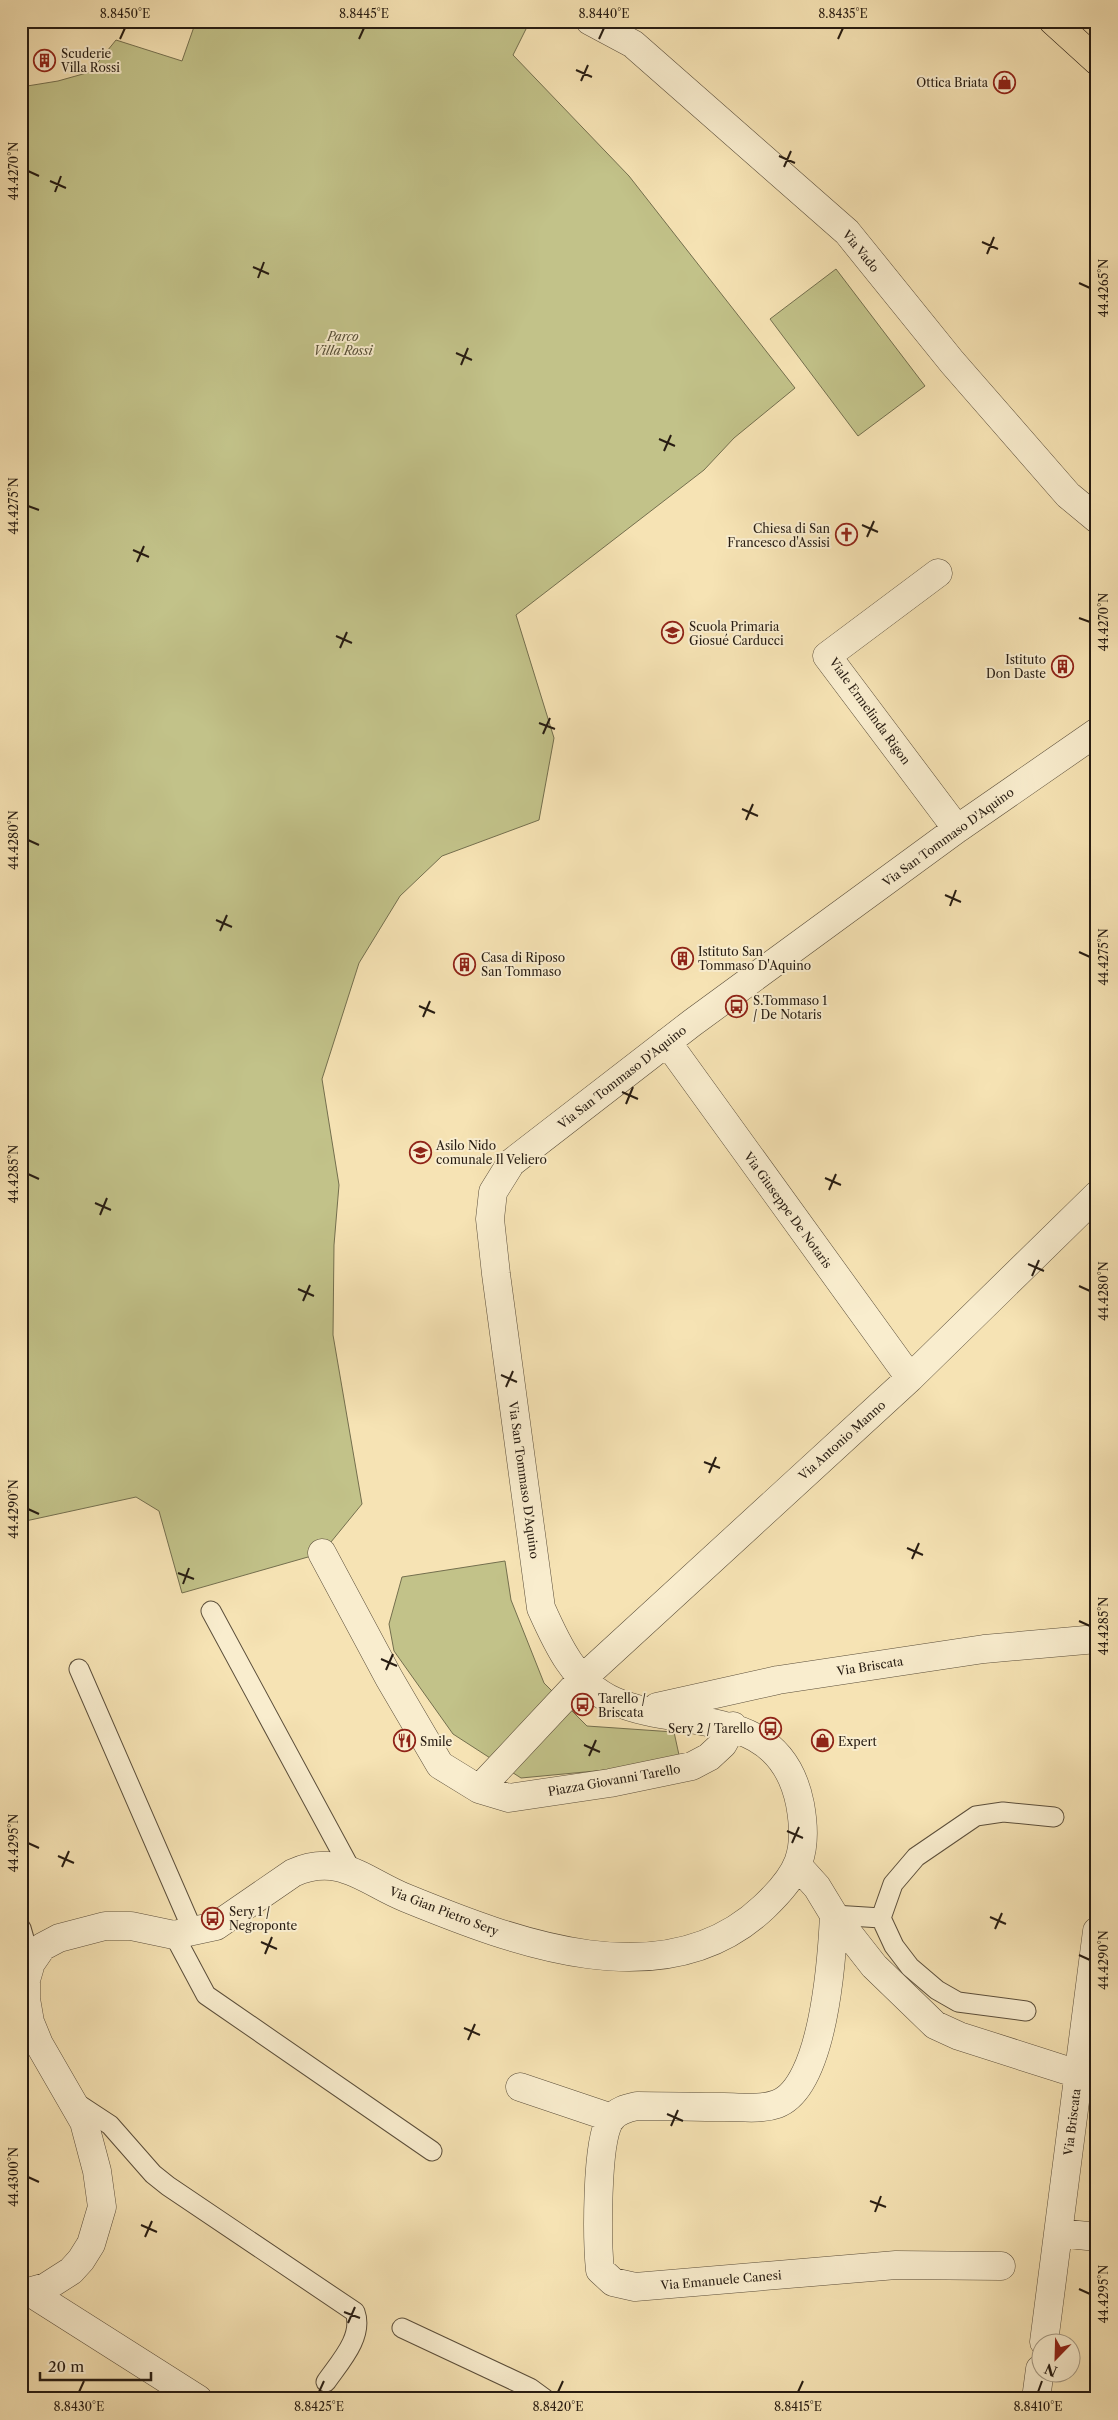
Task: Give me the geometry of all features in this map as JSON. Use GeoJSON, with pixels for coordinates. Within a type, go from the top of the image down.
{"type":"FeatureCollection","features":[{"type":"Feature","properties":{"kind":"main road"},"geometry":{"type":"LineString","coordinates":[[1053,21],[1097,61]]}},
{"type":"Feature","properties":{"kind":"street","name":"Via Vado"},"geometry":{"type":"LineString","coordinates":[[590,21],[633,44],[847,232],[952,362],[1068,495],[1097,520]]}},
{"type":"Feature","properties":{"kind":"street","name":"Viale Ermelinda Rigon"},"geometry":{"type":"LineString","coordinates":[[938,572],[827,656],[957,829]]}},
{"type":"Feature","properties":{"kind":"street","name":"Via San Tommaso D'Aquino"},"geometry":{"type":"LineString","coordinates":[[582,1678],[558,1646],[541,1608],[494,1256],[490,1219],[493,1192],[511,1163],[667,1042],[957,829],[1097,732]]}},
{"type":"Feature","properties":{"kind":"street","name":"Via Giuseppe De Notaris"},"geometry":{"type":"LineString","coordinates":[[667,1042],[910,1378]]}},
{"type":"Feature","properties":{"kind":"street","name":"Via Antonio Manno"},"geometry":{"type":"LineString","coordinates":[[582,1678],[910,1378],[1097,1195]]}},
{"type":"Feature","properties":{"kind":"street","name":"Piazza Giovanni Tarello"},"geometry":{"type":"LineString","coordinates":[[322,1553],[389,1678],[440,1765],[478,1789],[509,1798],[610,1783],[692,1766],[709,1757],[723,1744],[733,1726]]}},
{"type":"Feature","properties":{"kind":"street","name":"Via Briscata"},"geometry":{"type":"LineString","coordinates":[[646,1710],[778,1680],[984,1649],[1097,1639]]}},
{"type":"Feature","properties":{"kind":"street","name":"Via Gian Pietro Sery"},"geometry":{"type":"LineString","coordinates":[[30,1963],[42,1947],[60,1938],[105,1926],[131,1926],[184,1933],[216,1926],[293,1873],[304,1868],[327,1866],[351,1870],[402,1896],[493,1931],[581,1954],[619,1958],[677,1953],[704,1946],[729,1933],[756,1915],[781,1891],[798,1866],[803,1847],[803,1826],[799,1802],[792,1779],[782,1762],[768,1747],[733,1726],[646,1710],[613,1700],[582,1678]]}},
{"type":"Feature","properties":{"kind":"street"},"geometry":{"type":"LineString","coordinates":[[478,1789],[582,1678]]}},
{"type":"Feature","properties":{"kind":"street"},"geometry":{"type":"LineString","coordinates":[[798,1866],[817,1886],[834,1915],[874,1966],[935,2025],[958,2036],[1078,2074]]}},
{"type":"Feature","properties":{"kind":"street"},"geometry":{"type":"LineString","coordinates":[[520,2087],[612,2118],[620,2112],[637,2106],[764,2108],[788,2098],[804,2074],[821,2025],[831,1974],[834,1915]]}},
{"type":"Feature","properties":{"kind":"street","name":"Via Briscata"},"geometry":{"type":"LineString","coordinates":[[1045,2332],[1078,2074],[1091,2012],[1097,1931]]}},
{"type":"Feature","properties":{"kind":"street"},"geometry":{"type":"LineString","coordinates":[[26,2293],[59,2280],[81,2260],[98,2225],[102,2207],[97,2171],[84,2122],[39,2044],[30,2022],[26,1999],[26,1980],[30,1963]]}},
{"type":"Feature","properties":{"kind":"street","name":"Via Emanuele Canesi"},"geometry":{"type":"LineString","coordinates":[[612,2118],[604,2137],[602,2157],[600,2270],[614,2282],[635,2287],[896,2265],[1001,2266]]}},
{"type":"Feature","properties":{"kind":"street"},"geometry":{"type":"LineString","coordinates":[[1059,2233],[1097,2238]]}},
{"type":"Feature","properties":{"kind":"street"},"geometry":{"type":"LineString","coordinates":[[26,2293],[198,2399]]}},
{"type":"Feature","properties":{"kind":"street"},"geometry":{"type":"LineString","coordinates":[[1036,2399],[1038,2382]]}},
{"type":"Feature","properties":{"kind":"lane"},"geometry":{"type":"LineString","coordinates":[[211,1611],[351,1870]]}},
{"type":"Feature","properties":{"kind":"lane"},"geometry":{"type":"LineString","coordinates":[[79,1669],[184,1933],[206,1994],[432,2151]]}},
{"type":"Feature","properties":{"kind":"lane"},"geometry":{"type":"LineString","coordinates":[[1026,2011],[958,2002],[937,1990],[910,1967],[894,1946],[881,1918],[893,1884],[916,1856],[976,1816],[1002,1812],[1054,1817]]}},
{"type":"Feature","properties":{"kind":"lane"},"geometry":{"type":"LineString","coordinates":[[834,1915],[881,1918]]}},
{"type":"Feature","properties":{"kind":"lane"},"geometry":{"type":"LineString","coordinates":[[21,1928],[30,1963]]}},
{"type":"Feature","properties":{"kind":"lane"},"geometry":{"type":"LineString","coordinates":[[72,2100],[110,2125],[153,2174],[168,2186],[355,2312],[358,2322],[356,2332],[326,2382]]}},
{"type":"Feature","properties":{"kind":"lane"},"geometry":{"type":"LineString","coordinates":[[402,2328],[530,2388],[545,2399]]}},
{"type":"Feature","properties":{"kind":"green space","name":"Parco Villa Rossi"},"geometry":{"type":"Polygon","coordinates":[[[196,21],[415,21],[426,23],[427,21],[530,21],[513,55],[629,176],[795,388],[734,438],[704,470],[516,615],[554,738],[539,820],[442,856],[400,896],[359,963],[322,1079],[339,1185],[334,1245],[333,1335],[362,1504],[322,1553],[182,1593],[159,1511],[136,1497],[21,1522],[21,87],[58,81],[90,72],[116,40],[182,61],[196,21]]]}},
{"type":"Feature","properties":{"kind":"green space"},"geometry":{"type":"Polygon","coordinates":[[[836,269],[925,386],[858,436],[770,319],[836,269]]]}},
{"type":"Feature","properties":{"kind":"green space"},"geometry":{"type":"Polygon","coordinates":[[[505,1561],[511,1600],[544,1683],[587,1726],[674,1732],[679,1755],[606,1770],[521,1778],[453,1734],[394,1651],[389,1624],[402,1577],[505,1561]]]}},
{"type":"Feature","properties":{"kind":"place","name":"Scuderie Villa Rossi"},"geometry":{"type":"Point","coordinates":[45,60]}},
{"type":"Feature","properties":{"kind":"place","name":"Ottica Briata"},"geometry":{"type":"Point","coordinates":[1004,82]}},
{"type":"Feature","properties":{"kind":"place","name":"Chiesa di San Francesco d'Assisi"},"geometry":{"type":"Point","coordinates":[846,535]}},
{"type":"Feature","properties":{"kind":"place","name":"Scuola Primaria Giosué Carducci"},"geometry":{"type":"Point","coordinates":[673,633]}},
{"type":"Feature","properties":{"kind":"place","name":"Istituto Don Daste"},"geometry":{"type":"Point","coordinates":[1062,666]}},
{"type":"Feature","properties":{"kind":"place","name":"Istituto San Tommaso D'Aquino"},"geometry":{"type":"Point","coordinates":[682,958]}},
{"type":"Feature","properties":{"kind":"place","name":"Casa di Riposo San Tommaso"},"geometry":{"type":"Point","coordinates":[465,964]}},
{"type":"Feature","properties":{"kind":"place","name":"S.Tommaso 1 / De Notaris"},"geometry":{"type":"Point","coordinates":[737,1007]}},
{"type":"Feature","properties":{"kind":"place","name":"Asilo Nido comunale Il Veliero"},"geometry":{"type":"Point","coordinates":[420,1152]}},
{"type":"Feature","properties":{"kind":"place","name":"Tarello / Briscata"},"geometry":{"type":"Point","coordinates":[582,1705]}},
{"type":"Feature","properties":{"kind":"place","name":"Sery 2 / Tarello"},"geometry":{"type":"Point","coordinates":[770,1728]}},
{"type":"Feature","properties":{"kind":"place","name":"Smile"},"geometry":{"type":"Point","coordinates":[404,1741]}},
{"type":"Feature","properties":{"kind":"place","name":"Expert"},"geometry":{"type":"Point","coordinates":[822,1741]}},
{"type":"Feature","properties":{"kind":"place","name":"Sery 1 / Negroponte"},"geometry":{"type":"Point","coordinates":[213,1918]}}]}
